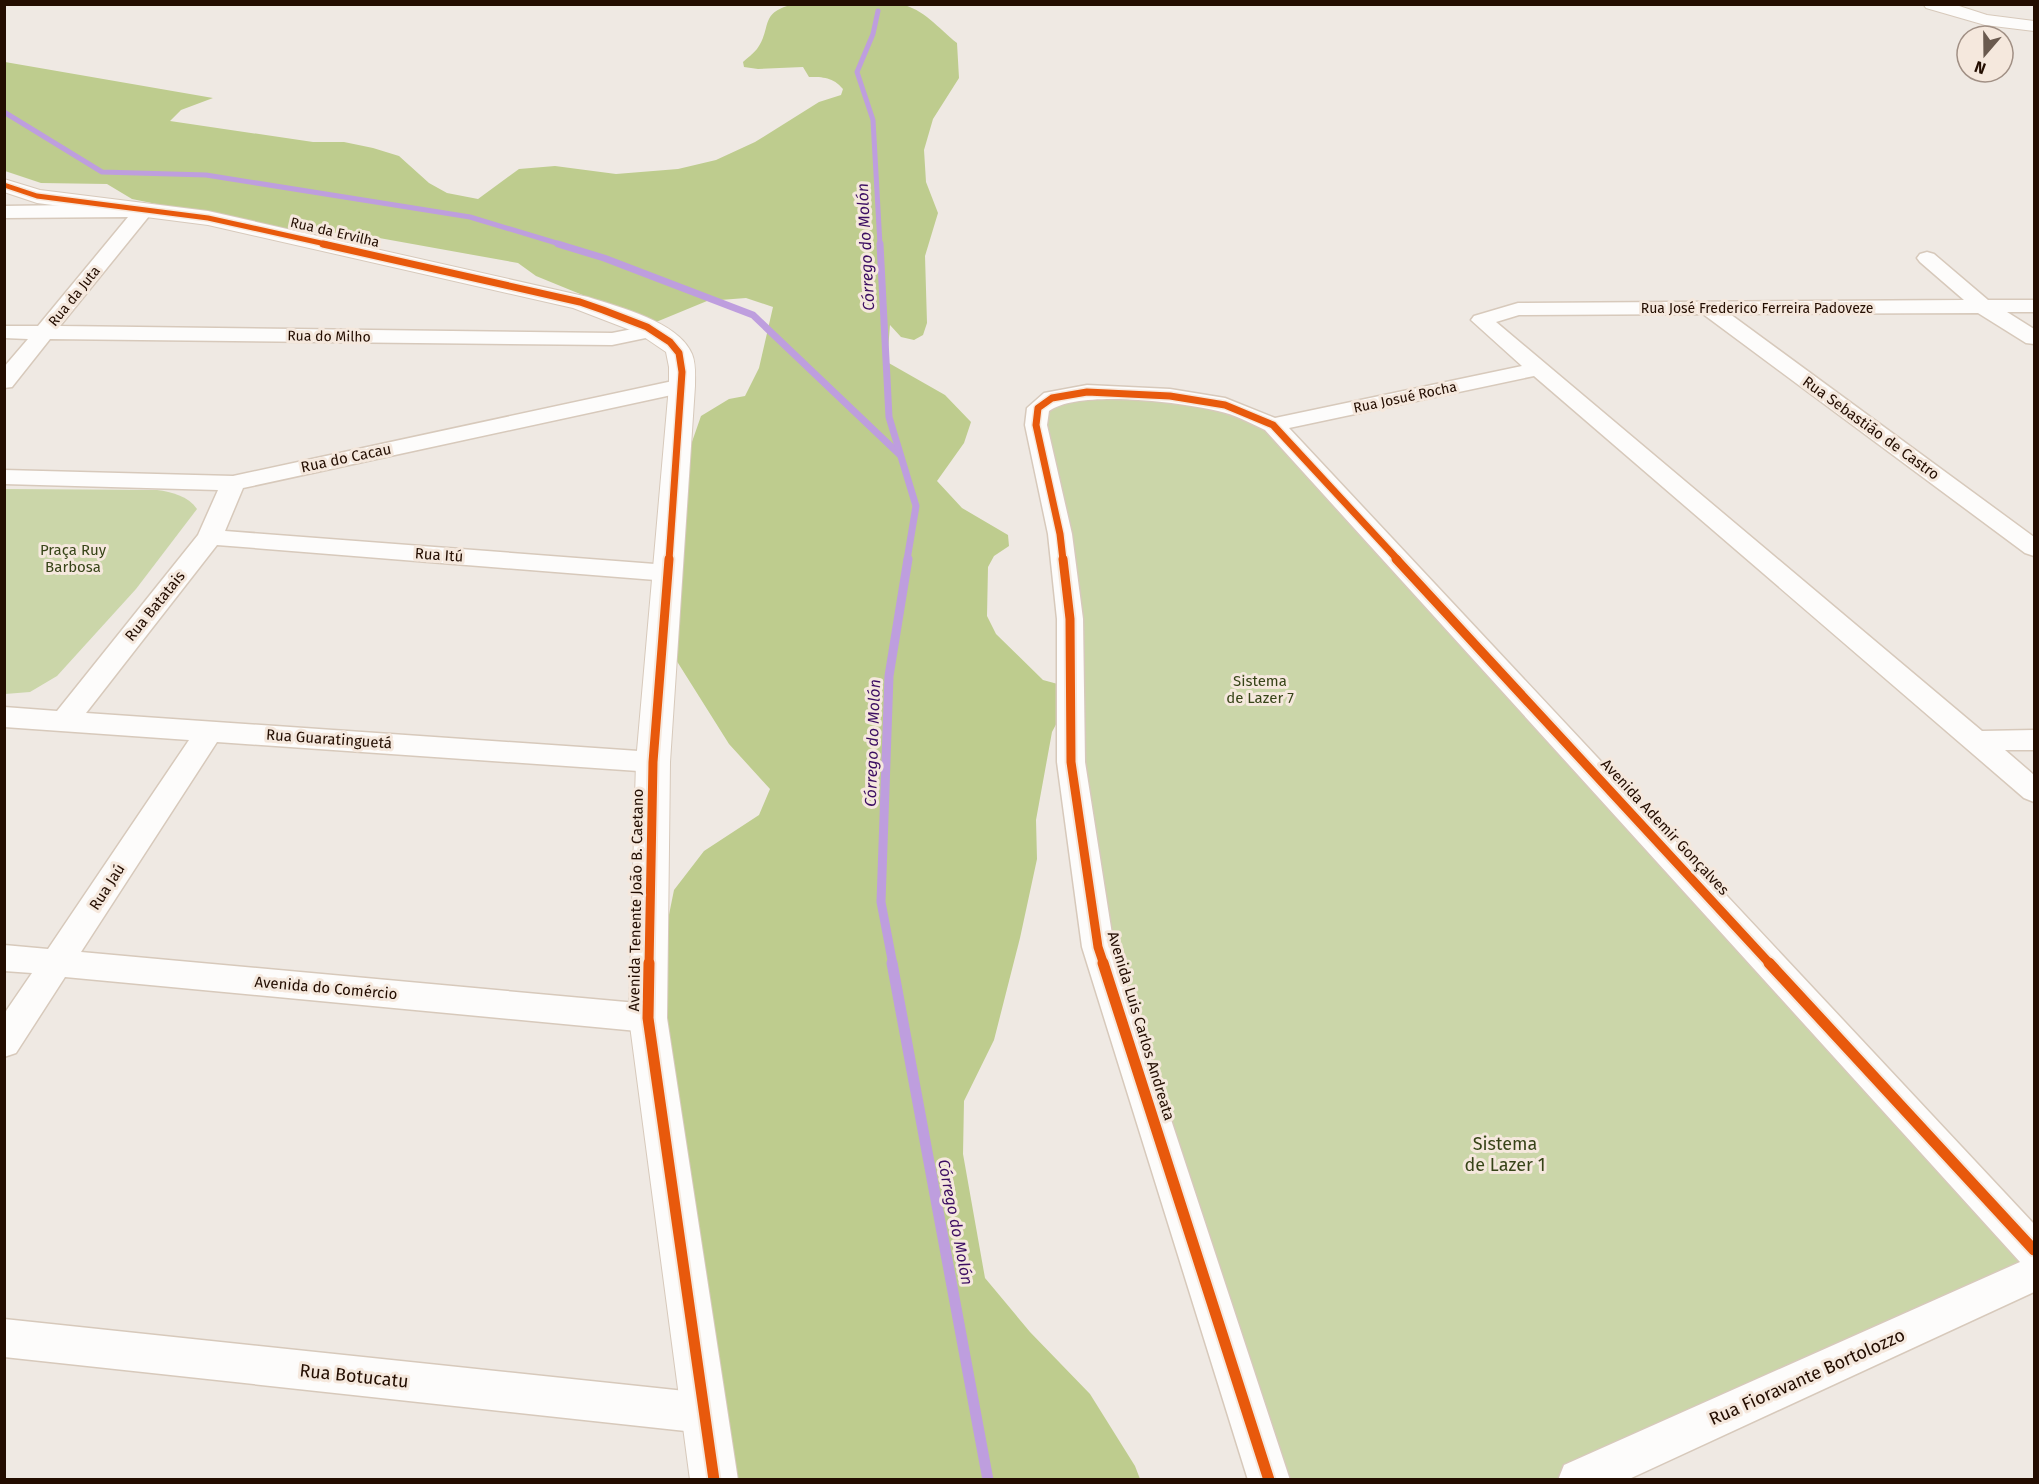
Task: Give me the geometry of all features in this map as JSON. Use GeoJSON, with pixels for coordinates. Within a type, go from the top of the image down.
{"type":"FeatureCollection","features":[{"type":"Feature","properties":{"kind":"street"},"geometry":{"type":"LineString","coordinates":[[1932,4],[1985,20],[2034,26]]}},
{"type":"Feature","properties":{"kind":"street","name":"Rua da Ervilha"},"geometry":{"type":"LineString","coordinates":[[4,185],[38,196],[208,218],[262,229],[568,300],[623,317],[653,331]]}},
{"type":"Feature","properties":{"kind":"street"},"geometry":{"type":"LineString","coordinates":[[4,212],[144,210]]}},
{"type":"Feature","properties":{"kind":"street","name":"Rua da Juta"},"geometry":{"type":"LineString","coordinates":[[4,381],[144,210]]}},
{"type":"Feature","properties":{"kind":"street"},"geometry":{"type":"LineString","coordinates":[[1927,258],[1984,307],[2034,338]]}},
{"type":"Feature","properties":{"kind":"street","name":"Rua José Frederico Ferreira Padoveze"},"geometry":{"type":"LineString","coordinates":[[1538,369],[1481,320],[1518,309],[2034,306]]}},
{"type":"Feature","properties":{"kind":"street","name":"Rua Sebastião de Castro"},"geometry":{"type":"LineString","coordinates":[[1708,308],[2034,548]]}},
{"type":"Feature","properties":{"kind":"street","name":"Rua do Milho"},"geometry":{"type":"LineString","coordinates":[[4,332],[612,339],[653,331]]}},
{"type":"Feature","properties":{"kind":"street","name":"Avenida Tenente João B. Caetano"},"geometry":{"type":"LineString","coordinates":[[653,331],[677,348],[683,364],[653,762],[648,1018],[714,1479]]}},
{"type":"Feature","properties":{"kind":"street"},"geometry":{"type":"LineString","coordinates":[[1538,369],[2034,791]]}},
{"type":"Feature","properties":{"kind":"street","name":"Rua Josué Rocha"},"geometry":{"type":"LineString","coordinates":[[1273,425],[1538,369]]}},
{"type":"Feature","properties":{"kind":"street","name":"Rua do Cacau"},"geometry":{"type":"LineString","coordinates":[[4,477],[233,483],[682,386]]}},
{"type":"Feature","properties":{"kind":"street","name":"Avenida Luis Carlos Andreata"},"geometry":{"type":"LineString","coordinates":[[1269,1479],[1098,947],[1071,762],[1070,619],[1060,534],[1036,425],[1038,408],[1052,398],[1087,392],[1170,396],[1225,405],[1273,425]]}},
{"type":"Feature","properties":{"kind":"street","name":"Avenida Ademir Gonçalves"},"geometry":{"type":"LineString","coordinates":[[1273,425],[2034,1250]]}},
{"type":"Feature","properties":{"kind":"street","name":"Rua Batatais"},"geometry":{"type":"LineString","coordinates":[[63,721],[210,537],[233,483]]}},
{"type":"Feature","properties":{"kind":"street","name":"Rua Itú"},"geometry":{"type":"LineString","coordinates":[[210,537],[668,573]]}},
{"type":"Feature","properties":{"kind":"street","name":"Rua Guaratinguetá"},"geometry":{"type":"LineString","coordinates":[[4,717],[653,762]]}},
{"type":"Feature","properties":{"kind":"street","name":"Rua Jaú"},"geometry":{"type":"LineString","coordinates":[[4,1043],[209,731]]}},
{"type":"Feature","properties":{"kind":"street"},"geometry":{"type":"LineString","coordinates":[[1975,741],[2034,740]]}},
{"type":"Feature","properties":{"kind":"street","name":"Avenida do Comércio"},"geometry":{"type":"LineString","coordinates":[[4,958],[648,1018]]}},
{"type":"Feature","properties":{"kind":"street","name":"Rua Fioravante Bortolozzo"},"geometry":{"type":"LineString","coordinates":[[1579,1479],[2034,1274]]}},
{"type":"Feature","properties":{"kind":"street","name":"Rua Botucatu"},"geometry":{"type":"LineString","coordinates":[[4,1338],[704,1413]]}},
{"type":"Feature","properties":{"kind":"green space"},"geometry":{"type":"Polygon","coordinates":[[[794,4],[900,4],[909,6],[924,15],[957,43],[959,78],[933,119],[924,150],[926,182],[938,213],[925,256],[927,323],[923,335],[914,340],[901,337],[890,325],[887,362],[945,395],[971,422],[964,443],[937,481],[962,508],[1008,535],[1009,546],[994,556],[988,567],[987,616],[996,634],[1043,680],[1065,686],[1083,673],[1052,732],[1036,820],[1037,859],[994,1040],[964,1101],[963,1154],[985,1278],[1030,1332],[1090,1394],[1135,1466],[1140,1479],[724,1480],[655,984],[674,890],[704,851],[759,815],[770,789],[729,744],[673,655],[678,482],[701,416],[729,399],[745,396],[759,368],[773,307],[746,298],[707,301],[644,327],[585,307],[585,296],[536,276],[518,263],[357,234],[288,231],[132,199],[107,184],[41,183],[5,171],[5,62],[213,98],[181,110],[170,121],[313,142],[344,142],[373,148],[399,156],[429,183],[447,193],[478,199],[519,169],[555,166],[616,174],[678,169],[716,160],[755,142],[819,102],[841,95],[843,89],[835,82],[809,77],[803,67],[758,69],[744,67],[743,62],[762,41],[771,16],[794,4]]]}},
{"type":"Feature","properties":{"kind":"green space","name":"Sistema de Lazer 1"},"geometry":{"type":"Polygon","coordinates":[[[1170,396],[1273,425],[2034,1250],[2034,1274],[1579,1479],[1269,1479],[1098,947],[1038,408],[1052,398],[1170,396]]]}},
{"type":"Feature","properties":{"kind":"green space","name":"Praça Ruy Barbosa"},"geometry":{"type":"Polygon","coordinates":[[[4,489],[157,490],[179,495],[197,509],[136,589],[57,676],[30,692],[5,694],[4,489]]]}},
{"type":"Feature","properties":{"kind":"waterway","name":"Córrego do Molón"},"geometry":{"type":"LineString","coordinates":[[878,11],[873,34],[857,72],[873,120],[880,245]]}},
{"type":"Feature","properties":{"kind":"waterway"},"geometry":{"type":"LineString","coordinates":[[4,112],[102,172],[206,175],[470,217],[563,245]]}},
{"type":"Feature","properties":{"kind":"waterway"},"geometry":{"type":"LineString","coordinates":[[558,244],[604,258],[753,315],[899,454]]}},
{"type":"Feature","properties":{"kind":"waterway","name":"Córrego do Molón"},"geometry":{"type":"LineString","coordinates":[[880,244],[889,417],[916,506],[907,560]]}},
{"type":"Feature","properties":{"kind":"waterway","name":"Córrego do Molón"},"geometry":{"type":"LineString","coordinates":[[893,965],[881,902],[889,676],[908,559]]}},
{"type":"Feature","properties":{"kind":"waterway","name":"Córrego do Molón"},"geometry":{"type":"LineString","coordinates":[[892,963],[988,1480]]}},
{"type":"Feature","properties":{"kind":"cycle path"},"geometry":{"type":"LineString","coordinates":[[4,185],[37,196],[208,218],[580,302],[647,327],[660,334],[677,349],[681,357],[682,386],[653,762],[648,1018],[714,1480]]}},
{"type":"Feature","properties":{"kind":"cycle path"},"geometry":{"type":"LineString","coordinates":[[1269,1480],[1098,947],[1071,762],[1070,619],[1060,534],[1036,425],[1038,408],[1052,398],[1087,392],[1170,396],[1225,405],[1273,425],[2034,1250]]}},
{"type":"Feature","properties":{"kind":"park label","name":"Sistema de Lazer 7"},"geometry":{"type":"Point","coordinates":[1260,690]}}]}
